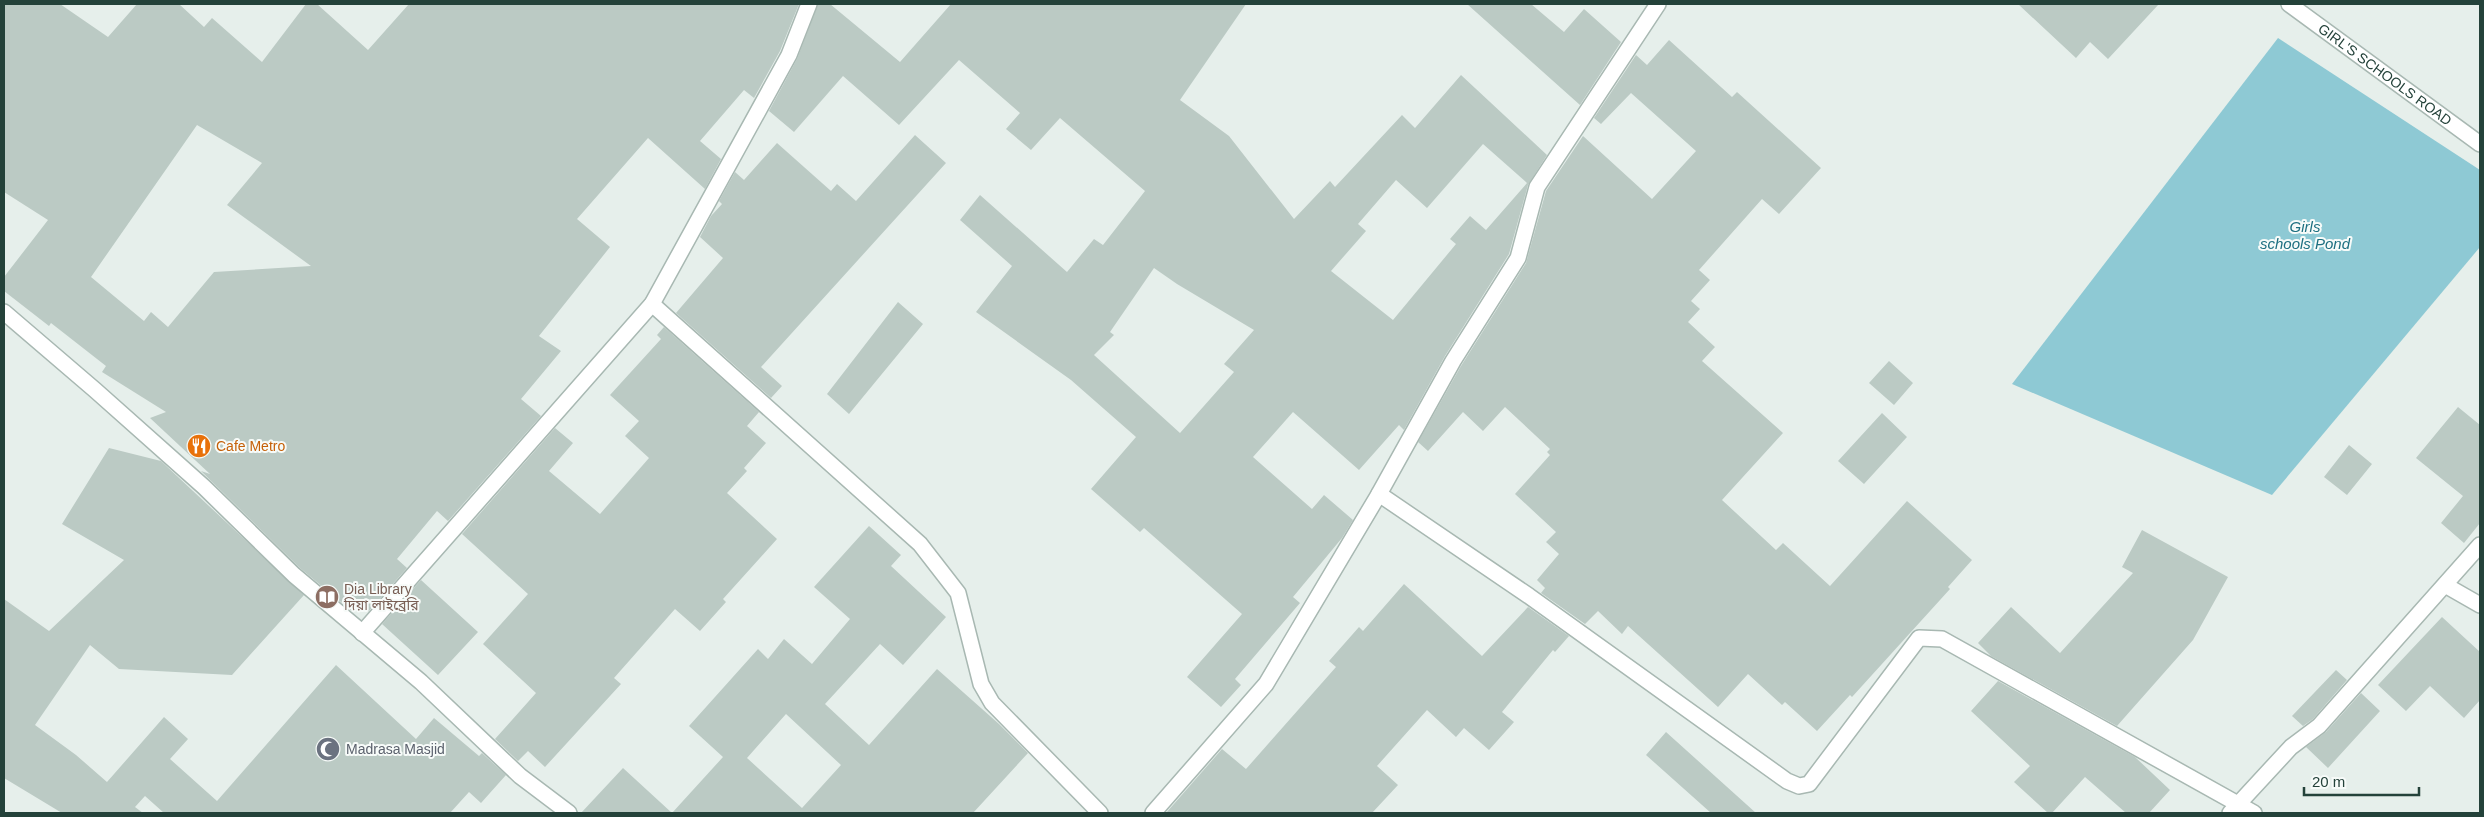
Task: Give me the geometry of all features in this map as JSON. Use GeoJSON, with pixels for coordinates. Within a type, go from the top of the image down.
{"type":"FeatureCollection","features":[{"type":"Feature","properties":{"kind":"street"},"geometry":{"type":"LineString","coordinates":[[362,633],[652,304],[789,55],[809,4]]}},
{"type":"Feature","properties":{"kind":"street"},"geometry":{"type":"LineString","coordinates":[[1153,813],[1266,684],[1379,494],[1453,361],[1518,258],[1537,187],[1658,4]]}},
{"type":"Feature","properties":{"kind":"street","name":"GIRL'S SCHOOLS ROAD"},"geometry":{"type":"LineString","coordinates":[[2289,4],[2480,144]]}},
{"type":"Feature","properties":{"kind":"street"},"geometry":{"type":"LineString","coordinates":[[652,304],[920,544],[958,593],[981,684],[992,703],[1100,813]]}},
{"type":"Feature","properties":{"kind":"street"},"geometry":{"type":"LineString","coordinates":[[4,312],[103,396],[204,487],[294,575],[421,682],[520,776],[569,813]]}},
{"type":"Feature","properties":{"kind":"street"},"geometry":{"type":"LineString","coordinates":[[1379,494],[1529,596],[1787,781],[1799,786],[1809,784],[1920,638],[1929,636],[1942,639],[2234,808],[2254,813]]}},
{"type":"Feature","properties":{"kind":"street"},"geometry":{"type":"LineString","coordinates":[[2234,808],[2290,746],[2319,726],[2480,545]]}},
{"type":"Feature","properties":{"kind":"street"},"geometry":{"type":"LineString","coordinates":[[2446,585],[2480,605]]}},
{"type":"Feature","properties":{"kind":"water","name":"Girls schools Pond"},"geometry":{"type":"Polygon","coordinates":[[[2278,38],[2480,170],[2480,247],[2272,495],[2012,384],[2278,38]]]}},
{"type":"Feature","properties":{"kind":"building"},"geometry":{"type":"Polygon","coordinates":[[[4,4],[60,4],[108,37],[137,4],[179,4],[204,27],[212,18],[262,62],[306,4],[317,4],[368,50],[409,4],[799,4],[780,51],[754,98],[744,90],[700,141],[721,159],[705,189],[648,138],[577,219],[610,247],[539,336],[561,351],[521,399],[541,416],[448,521],[437,511],[397,559],[407,568],[368,612],[360,604],[353,612],[300,568],[201,471],[210,474],[150,418],[166,412],[102,372],[106,366],[51,323],[49,326],[4,291],[4,277],[48,220],[4,192],[4,4]],[[197,125],[91,277],[144,321],[151,312],[168,327],[214,272],[311,266],[227,205],[262,163],[197,125]]]}},
{"type":"Feature","properties":{"kind":"building"},"geometry":{"type":"Polygon","coordinates":[[[818,4],[830,4],[900,62],[951,4],[1246,4],[1180,100],[1229,136],[1294,219],[1330,181],[1335,187],[1402,115],[1415,128],[1461,75],[1547,155],[1528,185],[1509,254],[1445,356],[1404,430],[1399,425],[1359,470],[1293,412],[1253,457],[1312,509],[1324,495],[1353,520],[1342,538],[1293,597],[1300,603],[1235,679],[1241,685],[1221,707],[1187,677],[1242,614],[1144,528],[1140,532],[1091,489],[1136,437],[1071,380],[976,312],[1012,266],[960,220],[980,195],[1067,272],[1094,239],[1103,245],[1145,191],[1060,118],[1031,150],[1006,129],[1020,113],[959,60],[899,125],[843,76],[794,132],[769,111],[797,59],[818,4]],[[1483,144],[1427,208],[1396,180],[1358,224],[1366,231],[1331,271],[1393,320],[1456,244],[1450,239],[1470,216],[1486,230],[1527,183],[1483,144]],[[1154,268],[1110,332],[1114,335],[1094,355],[1180,433],[1234,372],[1224,364],[1254,330],[1154,268]]]}},
{"type":"Feature","properties":{"kind":"building"},"geometry":{"type":"Polygon","coordinates":[[[1467,4],[1531,4],[1564,32],[1584,9],[1621,42],[1580,105],[1467,4]]]}},
{"type":"Feature","properties":{"kind":"building"},"geometry":{"type":"Polygon","coordinates":[[[2018,4],[2159,4],[2108,59],[2090,42],[2076,58],[2018,4]]]}},
{"type":"Feature","properties":{"kind":"building"},"geometry":{"type":"Polygon","coordinates":[[[1669,40],[1732,97],[1737,92],[1821,168],[1779,214],[1762,199],[1699,270],[1710,280],[1691,301],[1700,309],[1688,322],[1715,347],[1702,361],[1783,433],[1722,500],[1776,550],[1783,543],[1830,586],[1907,501],[1972,560],[1948,587],[1950,589],[1852,697],[1850,695],[1817,731],[1785,702],[1782,705],[1748,674],[1718,707],[1628,626],[1622,634],[1598,611],[1585,624],[1541,593],[1545,588],[1537,580],[1559,554],[1546,542],[1556,532],[1515,494],[1550,455],[1547,452],[1550,449],[1505,407],[1483,431],[1463,412],[1428,451],[1418,442],[1461,366],[1526,263],[1546,191],[1583,136],[1652,199],[1696,151],[1631,93],[1601,124],[1594,118],[1636,55],[1647,65],[1669,40]]]}},
{"type":"Feature","properties":{"kind":"building"},"geometry":{"type":"Polygon","coordinates":[[[915,135],[946,163],[761,367],[782,386],[771,398],[676,313],[723,258],[700,237],[711,216],[722,204],[719,201],[735,172],[744,180],[777,143],[831,191],[837,184],[856,201],[915,135]]]}},
{"type":"Feature","properties":{"kind":"building"},"geometry":{"type":"Polygon","coordinates":[[[898,302],[923,324],[849,414],[827,394],[898,302]]]}},
{"type":"Feature","properties":{"kind":"building"},"geometry":{"type":"Polygon","coordinates":[[[664,327],[759,412],[747,426],[766,443],[744,468],[747,471],[727,493],[777,539],[723,599],[726,602],[700,631],[675,609],[614,678],[621,684],[545,767],[528,751],[518,761],[495,739],[536,693],[483,644],[528,594],[462,534],[555,428],[573,443],[549,471],[600,514],[649,458],[625,436],[639,421],[610,395],[661,339],[657,335],[664,327]]]}},
{"type":"Feature","properties":{"kind":"building"},"geometry":{"type":"Polygon","coordinates":[[[1889,361],[1913,383],[1894,405],[1869,383],[1889,361]]]}},
{"type":"Feature","properties":{"kind":"building"},"geometry":{"type":"Polygon","coordinates":[[[2458,407],[2480,425],[2480,523],[2464,543],[2441,523],[2463,496],[2416,458],[2458,407]]]}},
{"type":"Feature","properties":{"kind":"building"},"geometry":{"type":"Polygon","coordinates":[[[1882,413],[1907,437],[1864,484],[1838,461],[1882,413]]]}},
{"type":"Feature","properties":{"kind":"building"},"geometry":{"type":"Polygon","coordinates":[[[2349,445],[2372,464],[2347,495],[2324,477],[2349,445]]]}},
{"type":"Feature","properties":{"kind":"building"},"geometry":{"type":"Polygon","coordinates":[[[109,448],[161,461],[304,595],[232,675],[119,669],[90,645],[35,725],[76,755],[107,782],[164,717],[188,739],[170,759],[217,801],[336,665],[416,739],[434,718],[479,756],[482,753],[506,775],[481,803],[469,792],[450,813],[164,813],[145,796],[135,807],[143,813],[62,813],[4,778],[4,599],[49,631],[124,560],[62,524],[109,448]]]}},
{"type":"Feature","properties":{"kind":"building"},"geometry":{"type":"Polygon","coordinates":[[[869,526],[901,555],[891,566],[946,617],[903,665],[880,644],[825,704],[869,745],[937,669],[999,724],[1028,753],[973,813],[672,813],[723,757],[689,726],[758,649],[768,659],[784,639],[812,664],[850,619],[814,587],[869,526]],[[786,714],[747,758],[802,808],[841,765],[786,714]]]}},
{"type":"Feature","properties":{"kind":"building"},"geometry":{"type":"Polygon","coordinates":[[[2142,530],[2228,577],[2193,640],[2117,726],[1991,656],[1978,643],[2011,607],[2060,653],[2133,573],[2122,567],[2142,530]]]}},
{"type":"Feature","properties":{"kind":"building"},"geometry":{"type":"Polygon","coordinates":[[[421,580],[478,632],[438,675],[382,624],[421,580]]]}},
{"type":"Feature","properties":{"kind":"building"},"geometry":{"type":"Polygon","coordinates":[[[1404,584],[1482,656],[1528,607],[1569,636],[1555,652],[1553,650],[1502,712],[1514,722],[1489,750],[1464,728],[1456,737],[1427,710],[1377,766],[1398,785],[1372,813],[1166,813],[1222,749],[1246,769],[1336,667],[1329,661],[1359,627],[1363,631],[1404,584]]]}},
{"type":"Feature","properties":{"kind":"building"},"geometry":{"type":"Polygon","coordinates":[[[2442,617],[2480,652],[2480,700],[2464,718],[2430,686],[2406,711],[2378,685],[2442,617]]]}},
{"type":"Feature","properties":{"kind":"building"},"geometry":{"type":"Polygon","coordinates":[[[2336,670],[2347,680],[2313,719],[2303,726],[2292,716],[2336,670]]]}},
{"type":"Feature","properties":{"kind":"building"},"geometry":{"type":"Polygon","coordinates":[[[1998,681],[2135,757],[2170,790],[2149,813],[2126,813],[2085,777],[2052,813],[2048,813],[2014,782],[2030,766],[1971,711],[1998,681]]]}},
{"type":"Feature","properties":{"kind":"building"},"geometry":{"type":"Polygon","coordinates":[[[2361,693],[2380,711],[2328,768],[2306,747],[2326,732],[2361,693]]]}},
{"type":"Feature","properties":{"kind":"building"},"geometry":{"type":"Polygon","coordinates":[[[1666,732],[1756,813],[1711,813],[1646,755],[1666,732]]]}},
{"type":"Feature","properties":{"kind":"building"},"geometry":{"type":"Polygon","coordinates":[[[623,768],[672,813],[581,813],[623,768]]]}},
{"type":"Feature","properties":{"kind":"place","name":"Cafe Metro"},"geometry":{"type":"Point","coordinates":[199,446]}},
{"type":"Feature","properties":{"kind":"place","name":"Dia Library দিয়া লাইব্রেরি"},"geometry":{"type":"Point","coordinates":[327,597]}},
{"type":"Feature","properties":{"kind":"place","name":"Madrasa Masjid"},"geometry":{"type":"Point","coordinates":[328,749]}}]}
